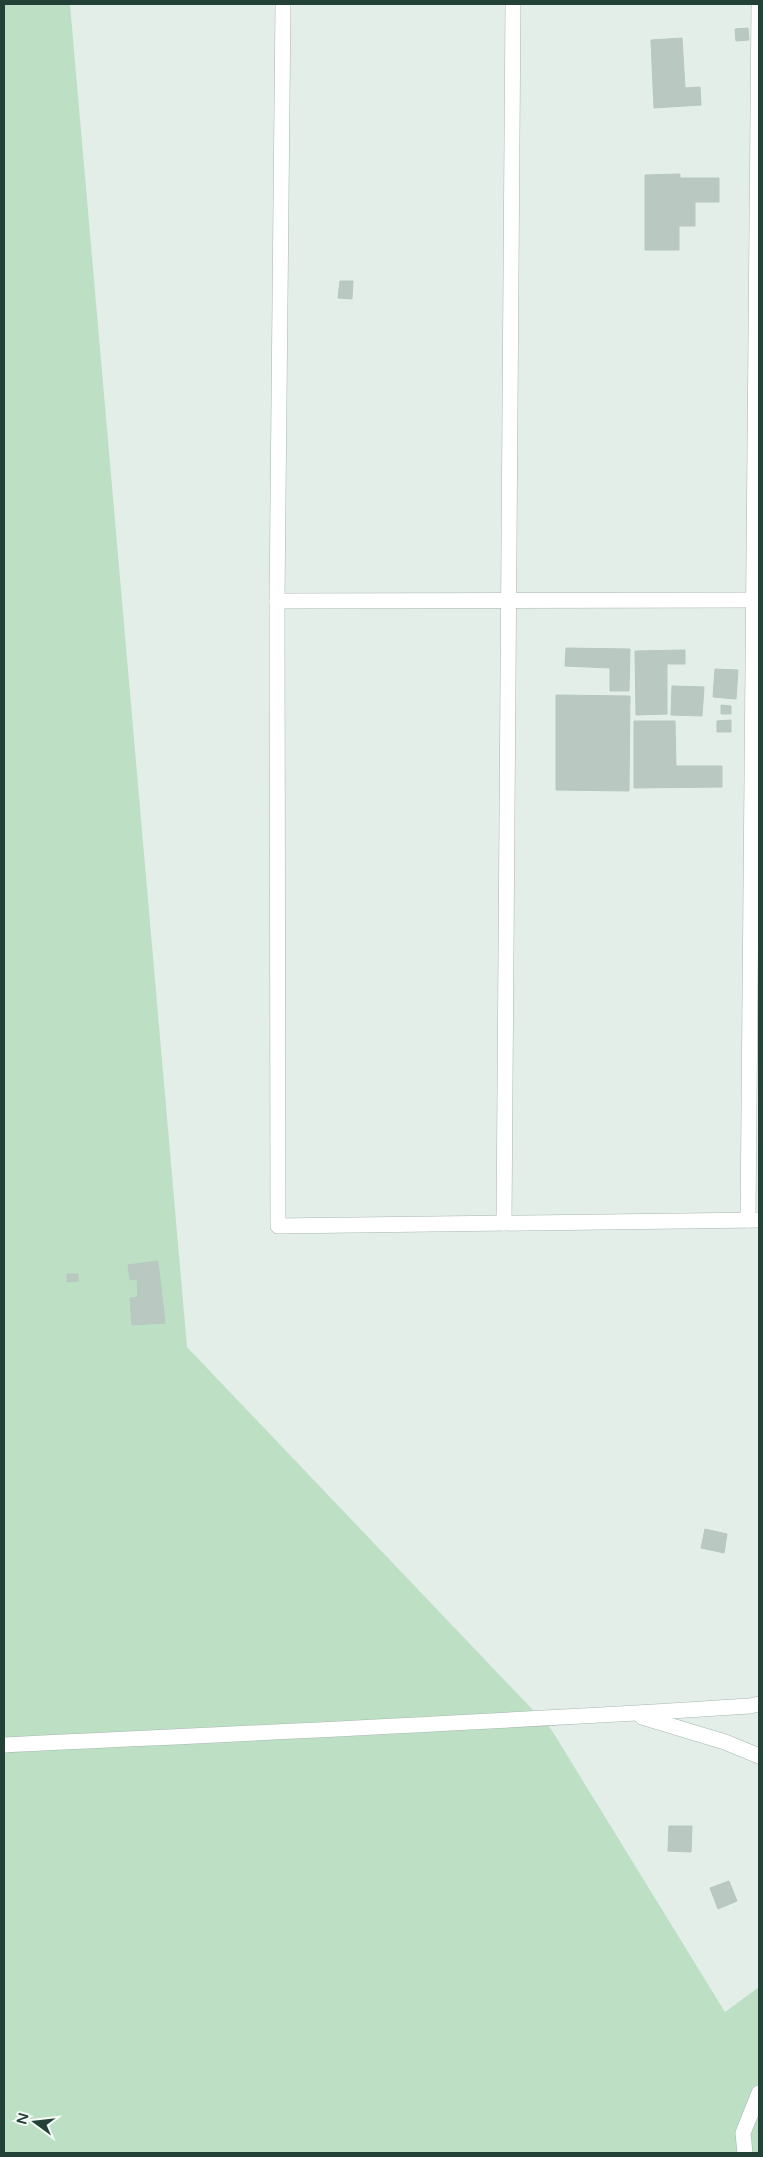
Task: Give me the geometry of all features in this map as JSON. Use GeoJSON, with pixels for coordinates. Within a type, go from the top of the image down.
{"type":"FeatureCollection","features":[{"type":"Feature","properties":{"kind":"street"},"geometry":{"type":"LineString","coordinates":[[283,4],[277,601],[278,1226],[754,1220],[759,4]]}},
{"type":"Feature","properties":{"kind":"street"},"geometry":{"type":"LineString","coordinates":[[504,1223],[513,4]]}},
{"type":"Feature","properties":{"kind":"street"},"geometry":{"type":"LineString","coordinates":[[277,601],[756,600]]}},
{"type":"Feature","properties":{"kind":"street"},"geometry":{"type":"LineString","coordinates":[[4,1745],[633,1714],[759,1704]]}},
{"type":"Feature","properties":{"kind":"street"},"geometry":{"type":"LineString","coordinates":[[633,1714],[725,1742],[759,1756]]}},
{"type":"Feature","properties":{"kind":"street"},"geometry":{"type":"LineString","coordinates":[[745,2153],[743,2133],[759,2093]]}},
{"type":"Feature","properties":{"kind":"green space"},"geometry":{"type":"Polygon","coordinates":[[[4,4],[70,4],[187,1347],[551,1729],[725,2012],[759,1987],[759,2153],[4,2153],[4,4]]]}},
{"type":"Feature","properties":{"kind":"building"},"geometry":{"type":"Polygon","coordinates":[[[748,28],[749,40],[736,41],[735,29],[748,28]]]}},
{"type":"Feature","properties":{"kind":"building"},"geometry":{"type":"Polygon","coordinates":[[[682,38],[685,88],[700,87],[701,105],[654,108],[651,40],[682,38]]]}},
{"type":"Feature","properties":{"kind":"building"},"geometry":{"type":"Polygon","coordinates":[[[680,174],[680,178],[719,178],[719,202],[695,202],[695,226],[679,226],[679,250],[645,250],[645,175],[680,174]]]}},
{"type":"Feature","properties":{"kind":"building"},"geometry":{"type":"Polygon","coordinates":[[[340,281],[353,281],[352,299],[338,298],[340,281]]]}},
{"type":"Feature","properties":{"kind":"building"},"geometry":{"type":"Polygon","coordinates":[[[566,648],[630,649],[629,691],[610,691],[610,668],[565,666],[566,648]]]}},
{"type":"Feature","properties":{"kind":"building"},"geometry":{"type":"Polygon","coordinates":[[[685,650],[685,664],[667,664],[667,714],[636,715],[635,651],[685,650]]]}},
{"type":"Feature","properties":{"kind":"building"},"geometry":{"type":"Polygon","coordinates":[[[715,669],[738,670],[736,699],[713,697],[715,669]]]}},
{"type":"Feature","properties":{"kind":"building"},"geometry":{"type":"Polygon","coordinates":[[[672,686],[704,687],[702,716],[671,715],[672,686]]]}},
{"type":"Feature","properties":{"kind":"building"},"geometry":{"type":"Polygon","coordinates":[[[556,695],[630,696],[629,791],[556,790],[556,695]]]}},
{"type":"Feature","properties":{"kind":"building"},"geometry":{"type":"Polygon","coordinates":[[[721,705],[731,706],[731,714],[721,714],[721,705]]]}},
{"type":"Feature","properties":{"kind":"building"},"geometry":{"type":"Polygon","coordinates":[[[731,720],[731,732],[717,732],[717,721],[731,720]]]}},
{"type":"Feature","properties":{"kind":"building"},"geometry":{"type":"Polygon","coordinates":[[[634,721],[675,721],[676,766],[722,766],[722,787],[634,788],[634,721]]]}},
{"type":"Feature","properties":{"kind":"building"},"geometry":{"type":"Polygon","coordinates":[[[158,1261],[165,1323],[132,1325],[130,1298],[138,1297],[137,1279],[130,1280],[128,1265],[158,1261]]]}},
{"type":"Feature","properties":{"kind":"building"},"geometry":{"type":"Polygon","coordinates":[[[67,1274],[78,1274],[78,1281],[67,1282],[67,1274]]]}},
{"type":"Feature","properties":{"kind":"building"},"geometry":{"type":"Polygon","coordinates":[[[705,1529],[727,1534],[724,1553],[701,1548],[705,1529]]]}},
{"type":"Feature","properties":{"kind":"building"},"geometry":{"type":"Polygon","coordinates":[[[669,1826],[692,1826],[691,1852],[668,1851],[669,1826]]]}},
{"type":"Feature","properties":{"kind":"building"},"geometry":{"type":"Polygon","coordinates":[[[729,1881],[737,1901],[718,1909],[710,1888],[729,1881]]]}}]}
